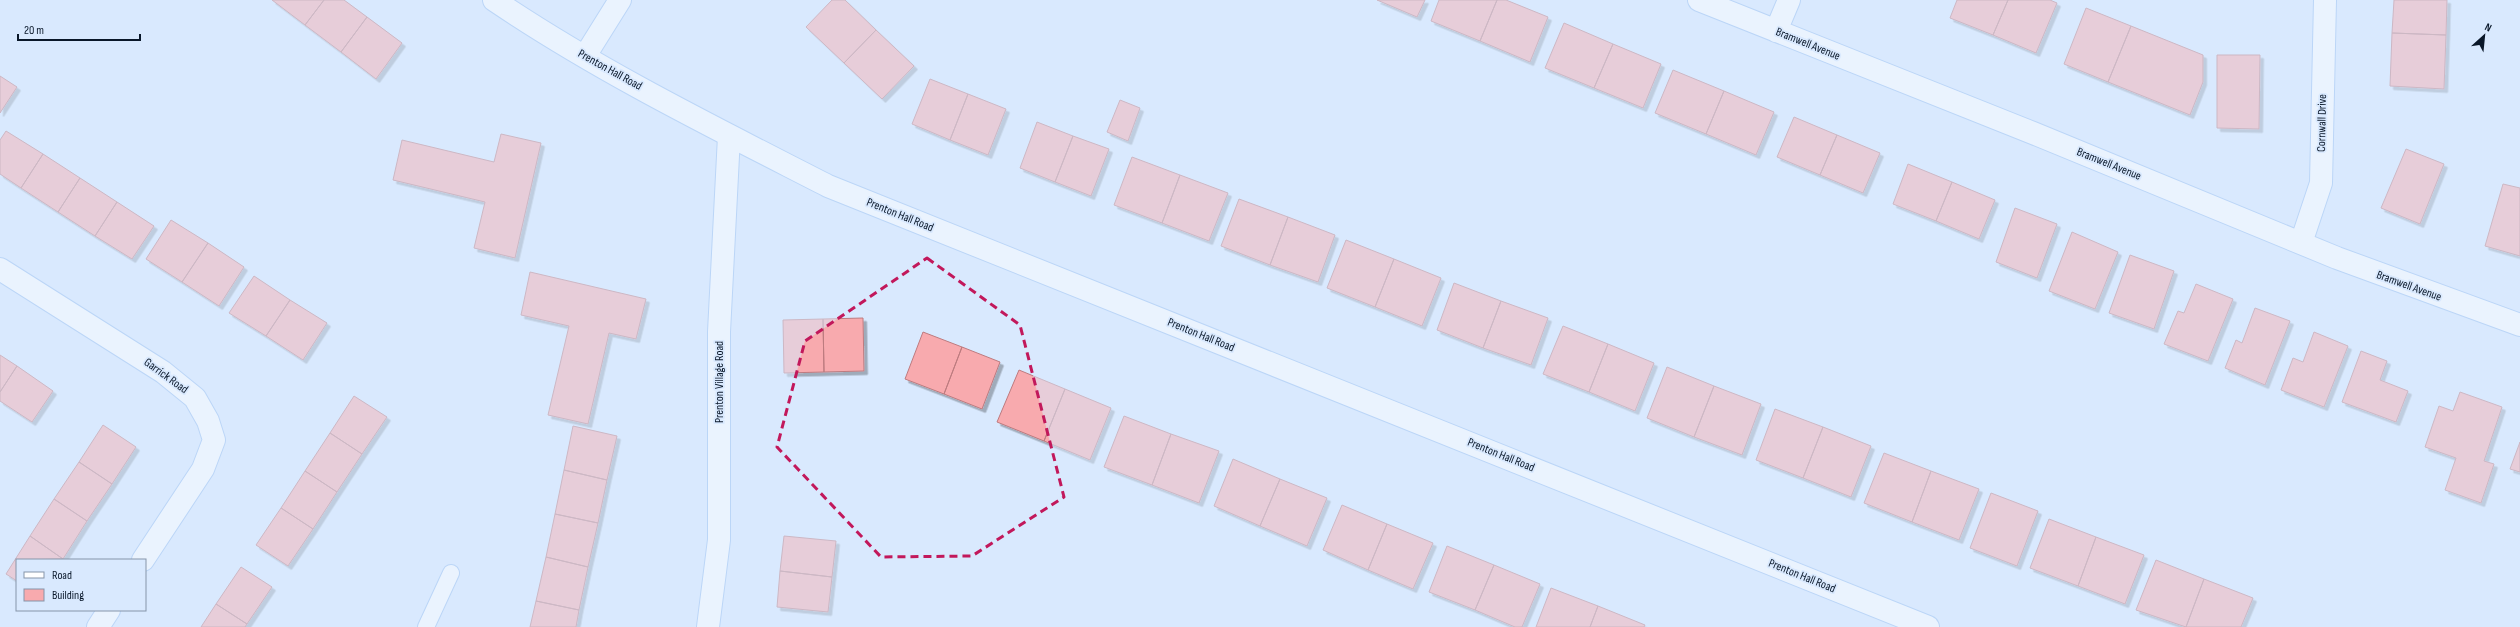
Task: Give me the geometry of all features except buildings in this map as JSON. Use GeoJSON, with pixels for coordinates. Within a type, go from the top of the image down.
{"type":"FeatureCollection","features":[{"type":"Feature","properties":{"kind":"street","name":"Prenton Hall Road"},"geometry":{"type":"LineString","coordinates":[[494,0],[529,24],[585,56],[729,136],[828,186],[1928,627]]}},
{"type":"Feature","properties":{"kind":"street"},"geometry":{"type":"LineString","coordinates":[[585,56],[620,0]]}},
{"type":"Feature","properties":{"kind":"street","name":"Bramwell Avenue"},"geometry":{"type":"LineString","coordinates":[[1699,0],[2033,133],[2337,258],[2520,325]]}},
{"type":"Feature","properties":{"kind":"street"},"geometry":{"type":"LineString","coordinates":[[1776,31],[1789,0]]}},
{"type":"Feature","properties":{"kind":"street","name":"Cornwall Drive"},"geometry":{"type":"LineString","coordinates":[[2301,243],[2321,183],[2325,0]]}},
{"type":"Feature","properties":{"kind":"street","name":"Prenton Village Road"},"geometry":{"type":"LineString","coordinates":[[708,627],[719,540],[720,332],[729,136]]}},
{"type":"Feature","properties":{"kind":"street","name":"Garrick Road"},"geometry":{"type":"LineString","coordinates":[[0,268],[163,372],[195,398],[208,421],[214,440],[203,469],[144,559]]}},
{"type":"Feature","properties":{"kind":"street"},"geometry":{"type":"LineString","coordinates":[[98,627],[109,611]]}},
{"type":"Feature","properties":{"kind":"lane"},"geometry":{"type":"LineString","coordinates":[[426,627],[451,573]]}},
{"type":"Feature","properties":{"kind":"highlighted area"},"geometry":{"type":"Polygon","coordinates":[[[927,258],[1020,325],[1064,497],[972,556],[881,557],[777,447],[805,341],[927,258]]]}}]}
